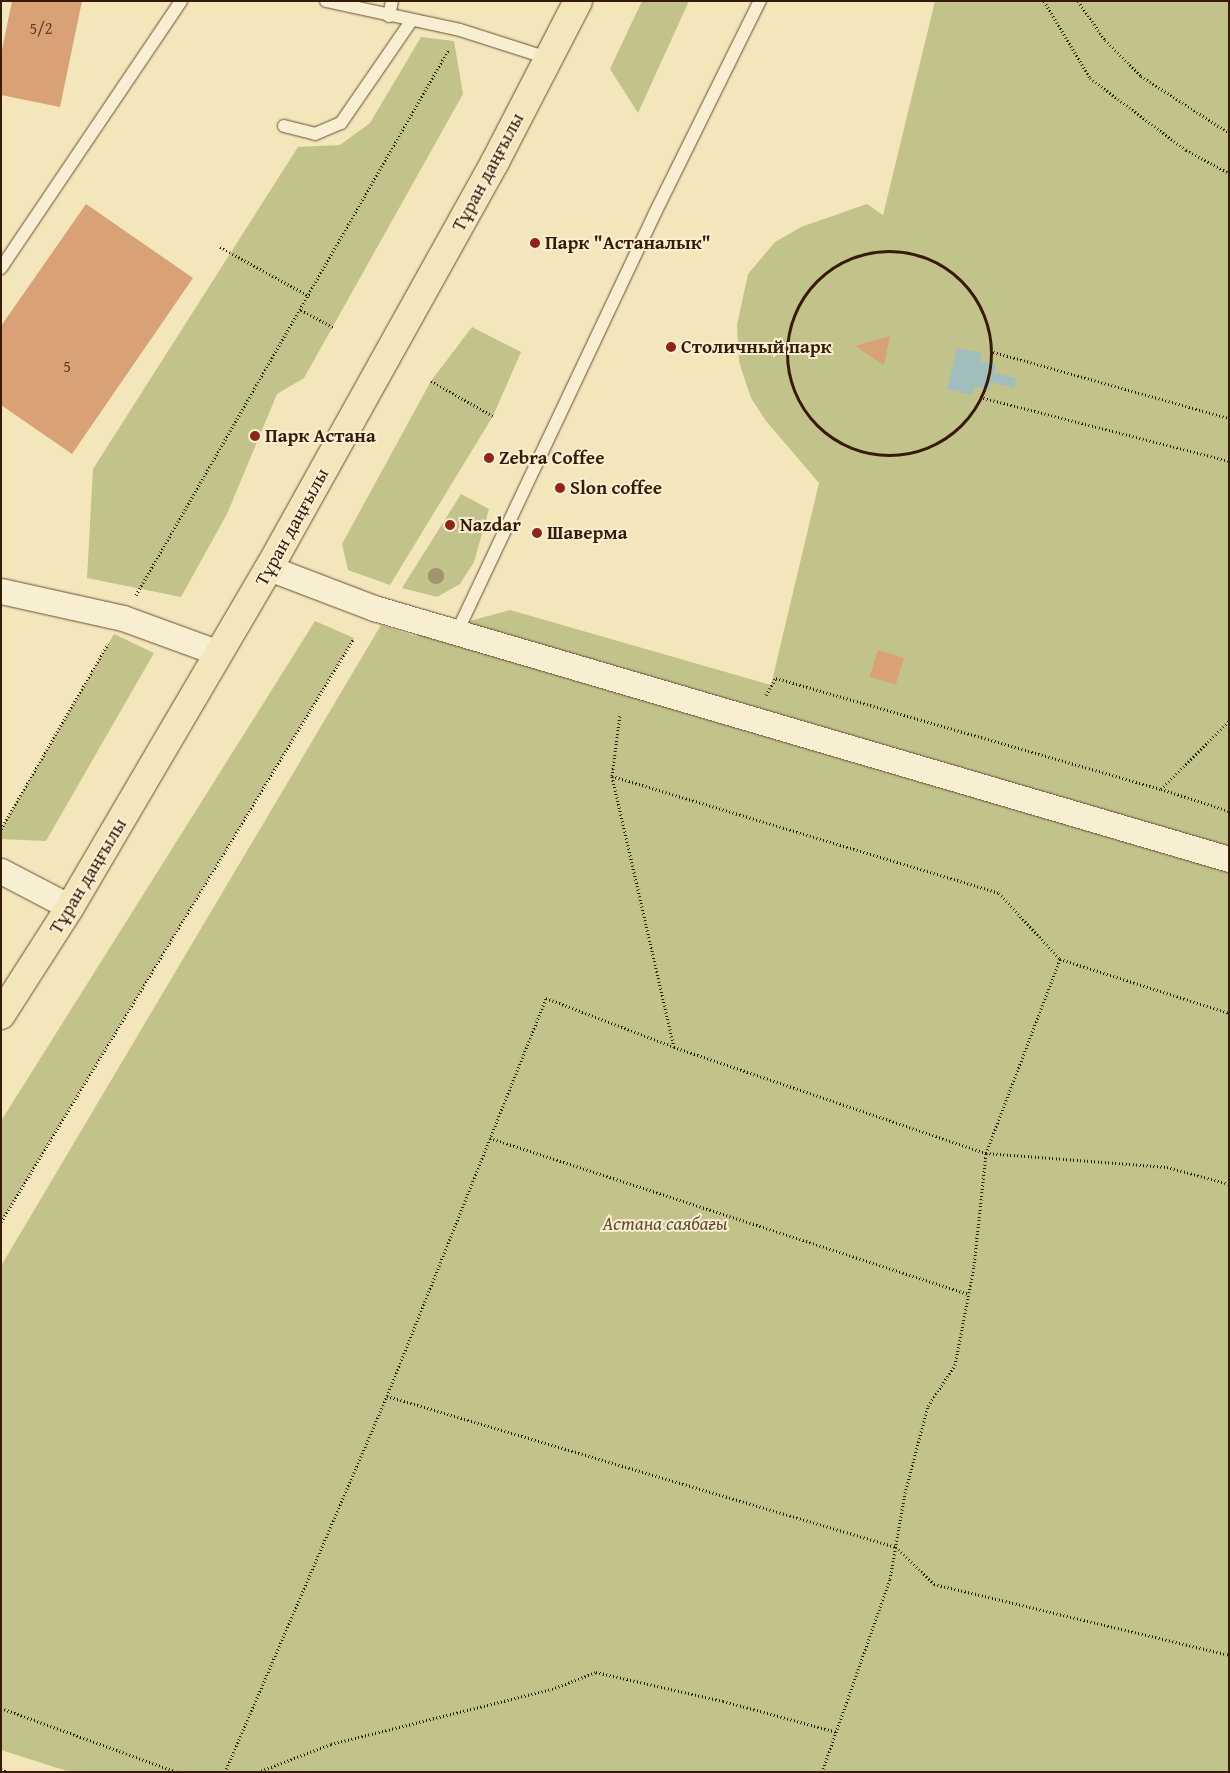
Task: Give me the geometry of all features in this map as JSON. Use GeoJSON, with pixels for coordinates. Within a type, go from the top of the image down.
{"type":"FeatureCollection","features":[{"type":"Feature","properties":{"kind":"main road","name":"Тұран даңғылы"},"geometry":{"type":"LineString","coordinates":[[1,1015],[70,907],[269,568],[495,162],[578,1]]}},
{"type":"Feature","properties":{"kind":"street"},"geometry":{"type":"LineString","coordinates":[[269,568],[374,608],[1229,860]]}},
{"type":"Feature","properties":{"kind":"street"},"geometry":{"type":"LineString","coordinates":[[1,591],[123,618],[219,653]]}},
{"type":"Feature","properties":{"kind":"street"},"geometry":{"type":"LineString","coordinates":[[1,871],[70,907]]}},
{"type":"Feature","properties":{"kind":"lane"},"geometry":{"type":"LineString","coordinates":[[1,268],[181,1]]}},
{"type":"Feature","properties":{"kind":"lane"},"geometry":{"type":"LineString","coordinates":[[326,1],[411,21],[460,30],[548,58]]}},
{"type":"Feature","properties":{"kind":"lane"},"geometry":{"type":"LineString","coordinates":[[389,16],[392,1]]}},
{"type":"Feature","properties":{"kind":"lane"},"geometry":{"type":"LineString","coordinates":[[457,632],[655,213],[760,1]]}},
{"type":"Feature","properties":{"kind":"lane"},"geometry":{"type":"LineString","coordinates":[[284,126],[315,134],[341,123],[411,21]]}},
{"type":"Feature","properties":{"kind":"path"},"geometry":{"type":"LineString","coordinates":[[1044,1],[1090,78],[1186,150],[1229,173]]}},
{"type":"Feature","properties":{"kind":"path"},"geometry":{"type":"LineString","coordinates":[[1078,1],[1105,40],[1142,76],[1229,133]]}},
{"type":"Feature","properties":{"kind":"path"},"geometry":{"type":"LineString","coordinates":[[1,829],[454,41]]}},
{"type":"Feature","properties":{"kind":"path"},"geometry":{"type":"LineString","coordinates":[[220,247],[309,296]]}},
{"type":"Feature","properties":{"kind":"path"},"geometry":{"type":"LineString","coordinates":[[898,251],[931,260],[960,278],[980,306],[990,338],[990,372],[980,397],[957,430],[929,447],[896,455],[863,452],[832,438],[808,415],[796,393],[786,353],[792,320],[808,290],[833,267],[864,254],[898,251]]}},
{"type":"Feature","properties":{"kind":"path"},"geometry":{"type":"LineString","coordinates":[[301,310],[335,328]]}},
{"type":"Feature","properties":{"kind":"path"},"geometry":{"type":"LineString","coordinates":[[990,351],[1229,418]]}},
{"type":"Feature","properties":{"kind":"path"},"geometry":{"type":"LineString","coordinates":[[431,381],[493,416]]}},
{"type":"Feature","properties":{"kind":"path"},"geometry":{"type":"LineString","coordinates":[[980,397],[1229,461]]}},
{"type":"Feature","properties":{"kind":"path"},"geometry":{"type":"LineString","coordinates":[[1,1222],[354,638]]}},
{"type":"Feature","properties":{"kind":"path"},"geometry":{"type":"LineString","coordinates":[[763,702],[776,678],[1161,789],[1229,811]]}},
{"type":"Feature","properties":{"kind":"path"},"geometry":{"type":"LineString","coordinates":[[620,714],[612,776],[674,1047]]}},
{"type":"Feature","properties":{"kind":"path"},"geometry":{"type":"LineString","coordinates":[[1161,789],[1229,721]]}},
{"type":"Feature","properties":{"kind":"path"},"geometry":{"type":"LineString","coordinates":[[612,776],[999,893],[1060,959],[1229,1012]]}},
{"type":"Feature","properties":{"kind":"path"},"geometry":{"type":"LineString","coordinates":[[822,1772],[890,1579],[905,1493],[928,1406],[955,1365],[968,1294],[986,1153],[1060,959]]}},
{"type":"Feature","properties":{"kind":"path"},"geometry":{"type":"LineString","coordinates":[[225,1772],[387,1396],[546,998],[674,1047],[986,1153],[1167,1167],[1229,1184]]}},
{"type":"Feature","properties":{"kind":"path"},"geometry":{"type":"LineString","coordinates":[[490,1138],[968,1294]]}},
{"type":"Feature","properties":{"kind":"path"},"geometry":{"type":"LineString","coordinates":[[387,1396],[896,1547],[934,1584],[1229,1655]]}},
{"type":"Feature","properties":{"kind":"path"},"geometry":{"type":"LineString","coordinates":[[258,1772],[331,1744],[552,1689],[596,1672],[723,1701],[837,1732]]}},
{"type":"Feature","properties":{"kind":"path"},"geometry":{"type":"LineString","coordinates":[[1,1708],[177,1772]]}},
{"type":"Feature","properties":{"kind":"path"},"geometry":{"type":"LineString","coordinates":[[1,1770],[7,1772]]}},
{"type":"Feature","properties":{"kind":"green space"},"geometry":{"type":"Polygon","coordinates":[[[642,1],[689,1],[638,113],[610,69],[642,1]]]}},
{"type":"Feature","properties":{"kind":"green space","name":"Астана саябағы"},"geometry":{"type":"Polygon","coordinates":[[[935,1],[1229,1],[1229,1772],[70,1772],[1,1750],[1,1266],[381,625],[415,636],[510,610],[771,685],[819,483],[766,421],[751,398],[739,362],[737,325],[748,274],[775,242],[801,227],[867,204],[883,215],[935,1]]]}},
{"type":"Feature","properties":{"kind":"green space"},"geometry":{"type":"Polygon","coordinates":[[[421,37],[454,41],[463,94],[304,378],[277,394],[227,514],[181,597],[87,578],[93,469],[298,147],[340,145],[370,123],[421,37]]]}},
{"type":"Feature","properties":{"kind":"green space"},"geometry":{"type":"Polygon","coordinates":[[[472,327],[521,352],[493,416],[390,585],[348,570],[342,544],[431,381],[472,327]]]}},
{"type":"Feature","properties":{"kind":"green space"},"geometry":{"type":"Polygon","coordinates":[[[461,494],[489,509],[474,562],[460,584],[437,597],[402,588],[461,494]]]}},
{"type":"Feature","properties":{"kind":"green space"},"geometry":{"type":"Polygon","coordinates":[[[315,621],[354,638],[1,1222],[1,1121],[315,621]]]}},
{"type":"Feature","properties":{"kind":"green space"},"geometry":{"type":"Polygon","coordinates":[[[114,634],[154,653],[46,841],[1,839],[1,829],[114,634]]]}},
{"type":"Feature","properties":{"kind":"water"},"geometry":{"type":"Polygon","coordinates":[[[957,348],[982,353],[980,361],[996,365],[994,373],[1016,378],[1014,388],[991,382],[989,389],[974,386],[972,395],[947,389],[957,348]]]}},
{"type":"Feature","properties":{"kind":"building"},"geometry":{"type":"Polygon","coordinates":[[[12,1],[82,1],[60,107],[1,95],[1,55],[12,1]]]}},
{"type":"Feature","properties":{"kind":"building"},"geometry":{"type":"Polygon","coordinates":[[[86,204],[193,278],[72,454],[1,405],[1,326],[86,204]]]}},
{"type":"Feature","properties":{"kind":"building"},"geometry":{"type":"Polygon","coordinates":[[[890,336],[884,365],[855,346],[890,336]]]}},
{"type":"Feature","properties":{"kind":"building"},"geometry":{"type":"Polygon","coordinates":[[[878,650],[904,658],[896,685],[870,677],[878,650]]]}},
{"type":"Feature","properties":{"kind":"place","name":"Парк \"Астаналык\""},"geometry":{"type":"Point","coordinates":[535,243]}},
{"type":"Feature","properties":{"kind":"place","name":"Столичный парк"},"geometry":{"type":"Point","coordinates":[671,347]}},
{"type":"Feature","properties":{"kind":"place","name":"Парк Астана"},"geometry":{"type":"Point","coordinates":[255,436]}},
{"type":"Feature","properties":{"kind":"place","name":"Zebra Coffee"},"geometry":{"type":"Point","coordinates":[489,458]}},
{"type":"Feature","properties":{"kind":"place","name":"Slon coffee"},"geometry":{"type":"Point","coordinates":[560,488]}},
{"type":"Feature","properties":{"kind":"place","name":"Nazdar"},"geometry":{"type":"Point","coordinates":[450,525]}},
{"type":"Feature","properties":{"kind":"place","name":"Шаверма"},"geometry":{"type":"Point","coordinates":[537,533]}}]}
